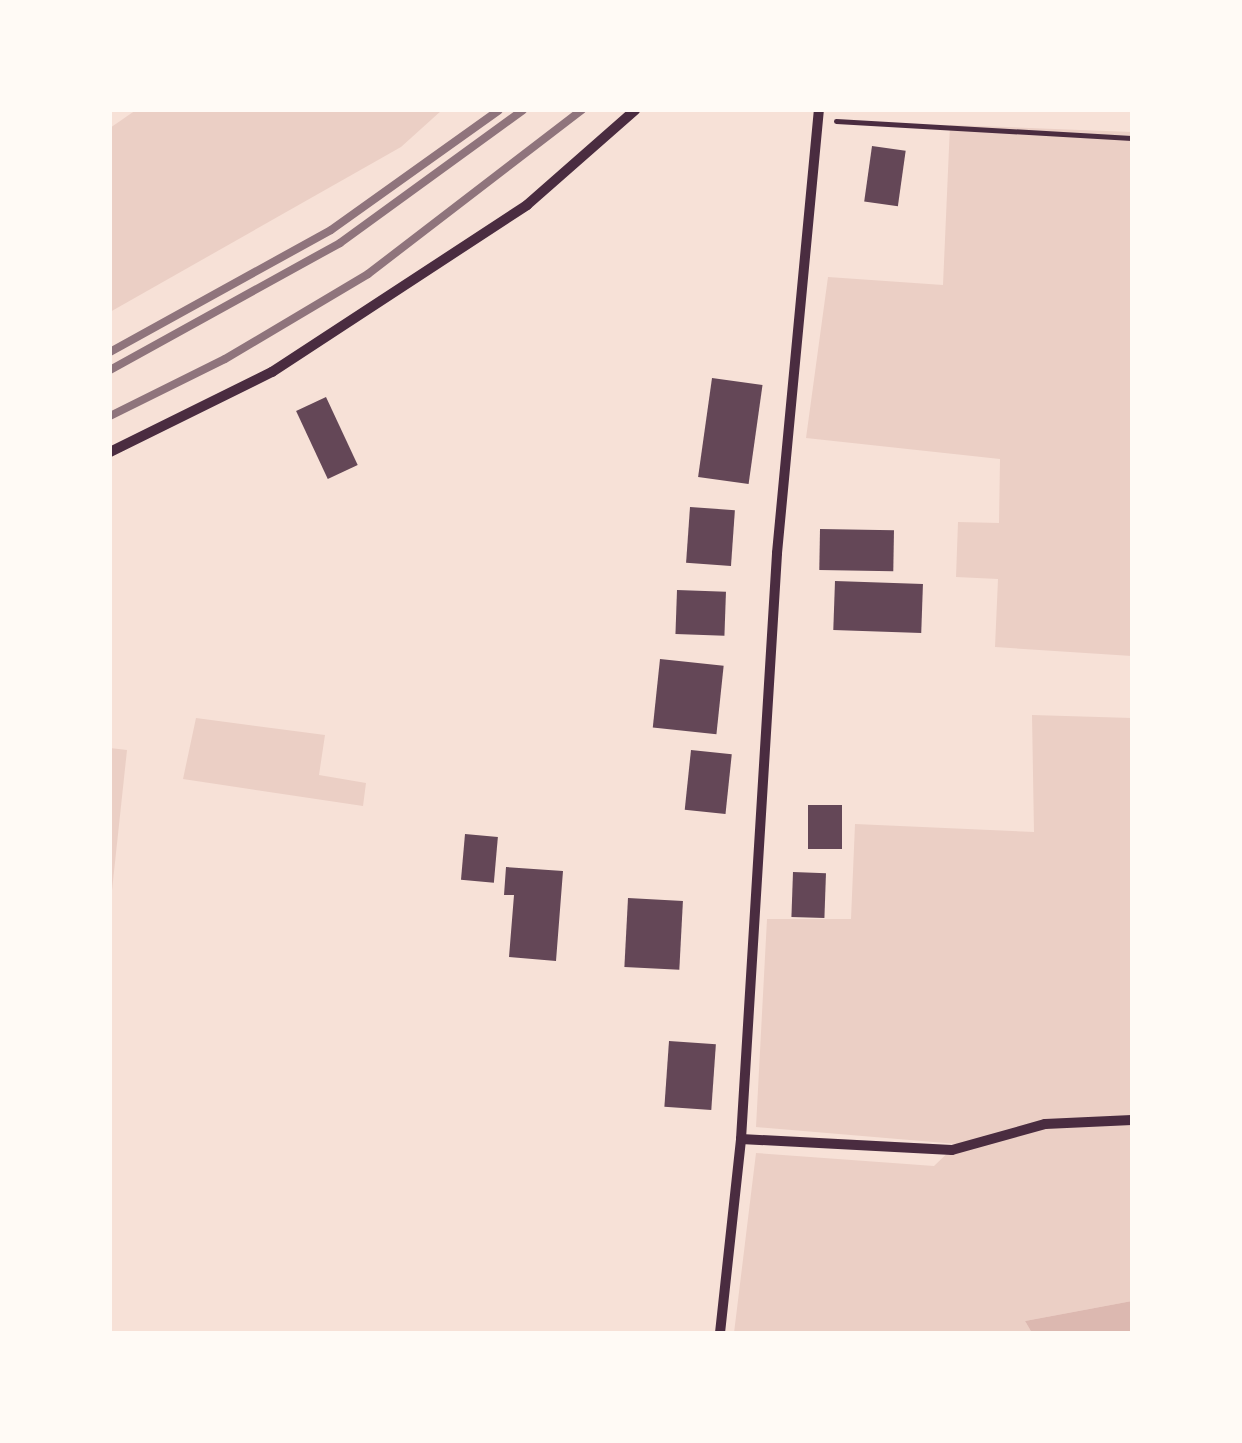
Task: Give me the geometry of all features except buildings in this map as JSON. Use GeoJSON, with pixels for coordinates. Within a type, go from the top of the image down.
{"type":"FeatureCollection","features":[{"type":"Feature","properties":{"kind":"street"},"geometry":{"type":"LineString","coordinates":[[110,452],[272,372],[526,205],[635,110]]}},
{"type":"Feature","properties":{"kind":"street"},"geometry":{"type":"LineString","coordinates":[[720,1333],[741,1138],[777,553],[818,115]]}},
{"type":"Feature","properties":{"kind":"street"},"geometry":{"type":"LineString","coordinates":[[741,1138],[952,1150],[1045,1124],[1132,1120]]}},
{"type":"Feature","properties":{"kind":"path"},"geometry":{"type":"LineString","coordinates":[[818,115],[1132,138]]}},
{"type":"Feature","properties":{"kind":"shaded area"},"geometry":{"type":"Polygon","coordinates":[[[136,110],[442,110],[401,147],[110,312],[110,128],[136,110]]]}},
{"type":"Feature","properties":{"kind":"shaded area"},"geometry":{"type":"Polygon","coordinates":[[[950,125],[1132,132],[1132,656],[995,647],[998,579],[956,577],[958,522],[999,523],[1000,459],[806,438],[828,277],[943,285],[950,125]]]}},
{"type":"Feature","properties":{"kind":"shaded area"},"geometry":{"type":"Polygon","coordinates":[[[1032,715],[1132,718],[1132,1301],[1025,1321],[1032,1333],[734,1333],[756,1153],[934,1166],[957,1144],[756,1127],[767,919],[851,919],[855,824],[1034,832],[1032,715]]]}},
{"type":"Feature","properties":{"kind":"shaded area"},"geometry":{"type":"Polygon","coordinates":[[[196,718],[325,735],[319,775],[366,783],[363,806],[183,779],[196,718]]]}},
{"type":"Feature","properties":{"kind":"shaded area"},"geometry":{"type":"Polygon","coordinates":[[[110,748],[127,750],[110,909],[110,748]]]}},
{"type":"Feature","properties":{"kind":"shaded area"},"geometry":{"type":"Polygon","coordinates":[[[1132,1301],[1132,1333],[1032,1333],[1025,1321],[1132,1301]]]}},
{"type":"Feature","properties":{"kind":"railway"},"geometry":{"type":"LineString","coordinates":[[110,352],[331,230],[499,110]]}},
{"type":"Feature","properties":{"kind":"railway"},"geometry":{"type":"LineString","coordinates":[[110,370],[340,243],[523,110]]}},
{"type":"Feature","properties":{"kind":"railway"},"geometry":{"type":"LineString","coordinates":[[110,416],[225,359],[368,274],[582,110]]}}]}
